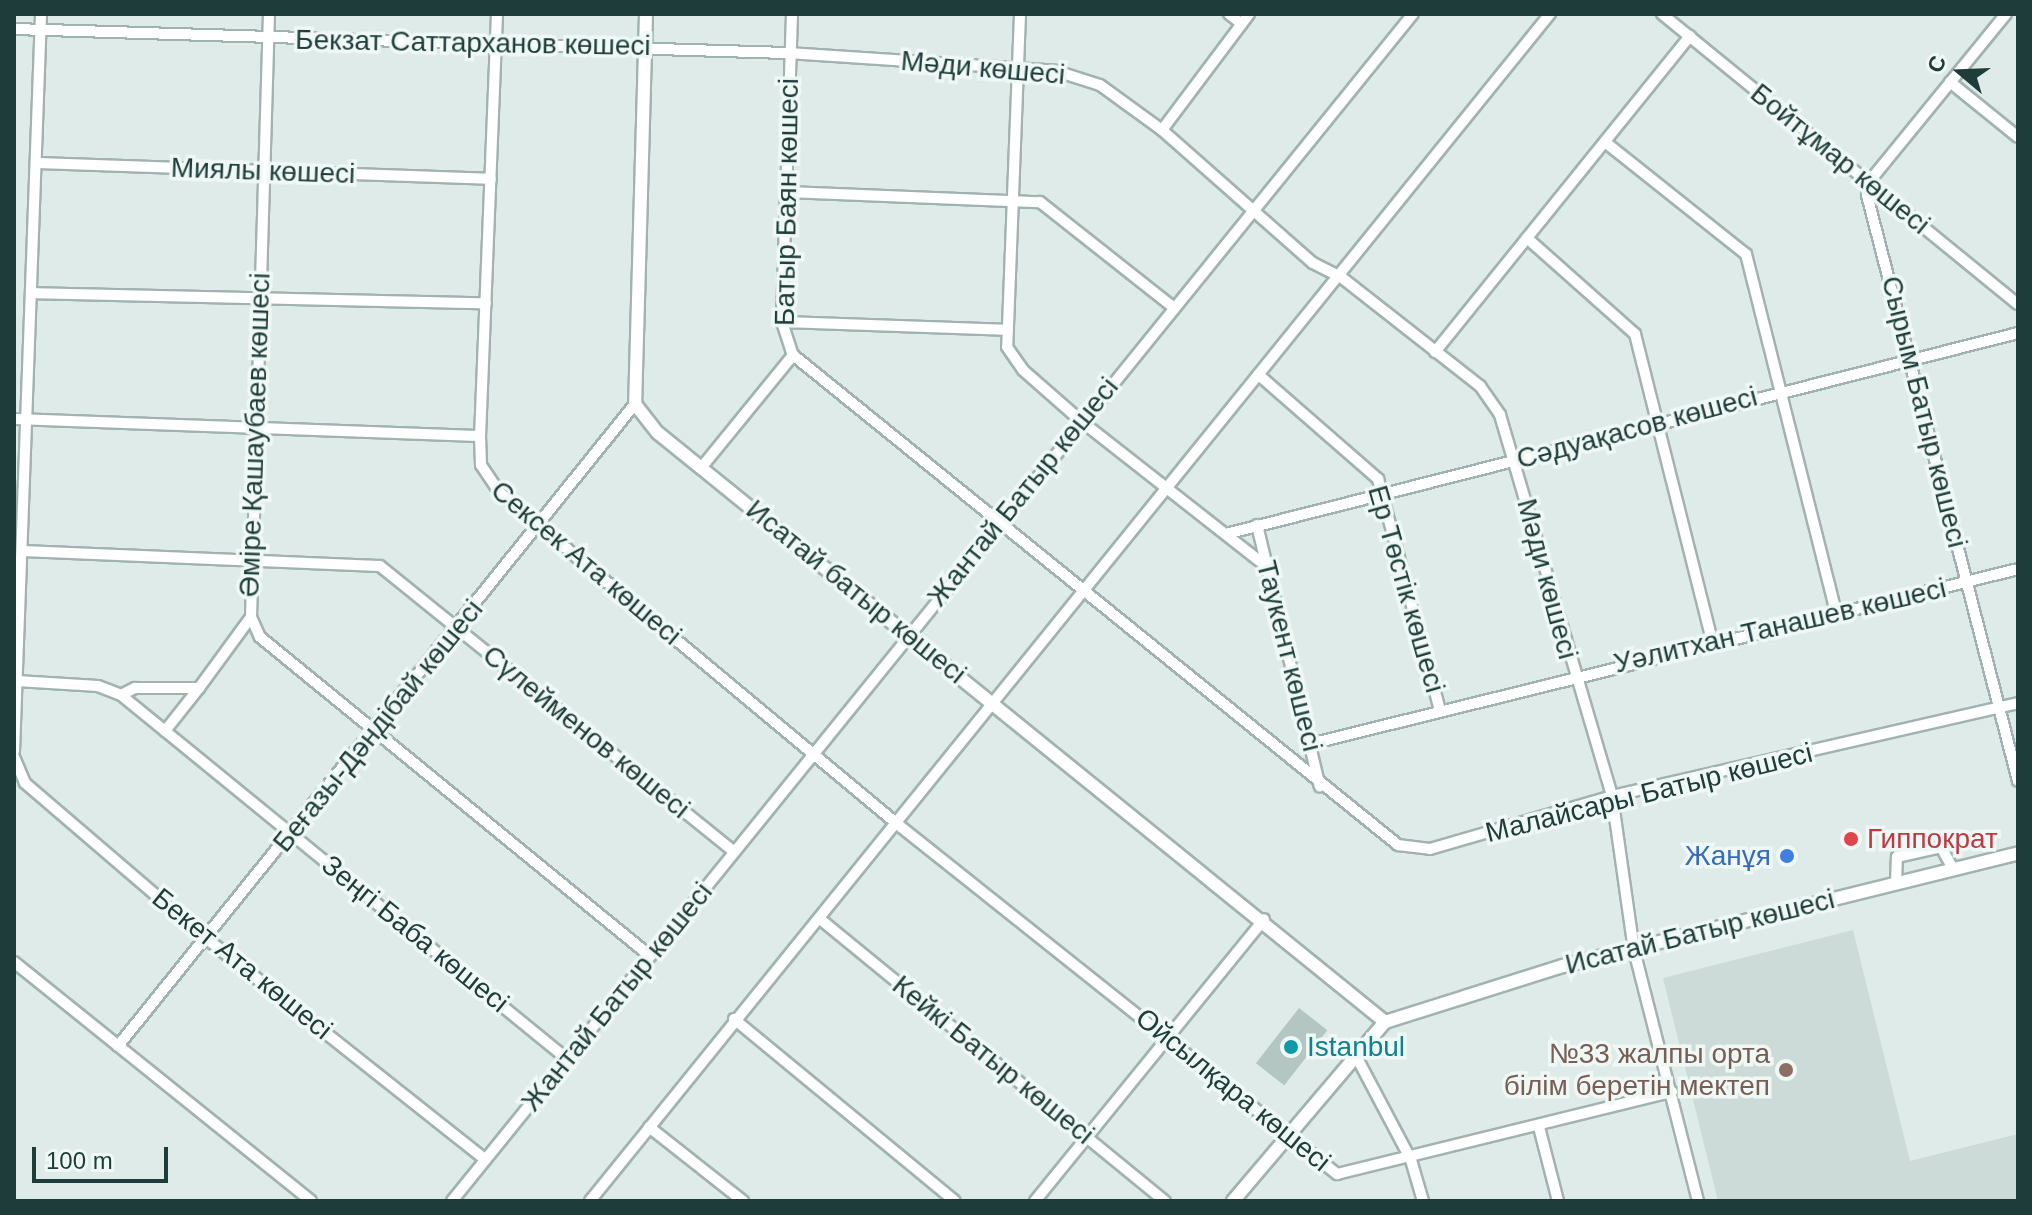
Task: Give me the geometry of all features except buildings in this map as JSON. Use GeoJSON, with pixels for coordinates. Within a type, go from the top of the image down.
{"type":"FeatureCollection","features":[{"type":"Feature","properties":{"kind":"street","name":"Бекет Ата көшесі"},"geometry":{"type":"LineString","coordinates":[[41,14],[14,754],[20,782],[207,939],[485,1159]]}},
{"type":"Feature","properties":{"kind":"street","name":"Әміре Қашаубаев көшесі"},"geometry":{"type":"LineString","coordinates":[[269,14],[249,558],[251,617],[260,637],[650,956]]}},
{"type":"Feature","properties":{"kind":"street","name":"Сексек Ата көшесі"},"geometry":{"type":"LineString","coordinates":[[497,14],[480,436],[486,478],[540,528],[896,823]]}},
{"type":"Feature","properties":{"kind":"street"},"geometry":{"type":"LineString","coordinates":[[635,404],[646,14]]}},
{"type":"Feature","properties":{"kind":"street","name":"Батыр Баян көшесі"},"geometry":{"type":"LineString","coordinates":[[792,14],[788,53],[782,322],[793,355],[1003,519],[1082,587]]}},
{"type":"Feature","properties":{"kind":"street"},"geometry":{"type":"LineString","coordinates":[[1020,14],[1007,347],[1023,370],[1081,421],[1267,567]]}},
{"type":"Feature","properties":{"kind":"street"},"geometry":{"type":"LineString","coordinates":[[1229,14],[1242,24]]}},
{"type":"Feature","properties":{"kind":"street"},"geometry":{"type":"LineString","coordinates":[[1162,130],[1249,14]]}},
{"type":"Feature","properties":{"kind":"street","name":"Жантай Батыр көшесі"},"geometry":{"type":"LineString","coordinates":[[452,1201],[815,754],[907,633],[1413,14]]}},
{"type":"Feature","properties":{"kind":"street"},"geometry":{"type":"LineString","coordinates":[[590,1201],[734,1019],[820,919],[990,699],[1168,489],[1550,14]]}},
{"type":"Feature","properties":{"kind":"street","name":"Бойтұмар көшесі"},"geometry":{"type":"LineString","coordinates":[[1662,14],[2018,304]]}},
{"type":"Feature","properties":{"kind":"street"},"geometry":{"type":"LineString","coordinates":[[1869,182],[2006,14]]}},
{"type":"Feature","properties":{"kind":"street","name":"Бекзат Саттарханов көшесі"},"geometry":{"type":"LineString","coordinates":[[14,29],[788,53]]}},
{"type":"Feature","properties":{"kind":"street"},"geometry":{"type":"LineString","coordinates":[[1435,352],[1690,36]]}},
{"type":"Feature","properties":{"kind":"street","name":"Мәди көшесі"},"geometry":{"type":"LineString","coordinates":[[788,53],[1019,69],[1086,78],[1162,130],[1313,263],[1341,277],[1480,386],[1500,415],[1573,676],[1612,796],[1634,950],[1698,1201]]}},
{"type":"Feature","properties":{"kind":"street"},"geometry":{"type":"LineString","coordinates":[[1950,82],[2018,137]]}},
{"type":"Feature","properties":{"kind":"street"},"geometry":{"type":"LineString","coordinates":[[1605,142],[1746,254],[1783,389],[1836,612]]}},
{"type":"Feature","properties":{"kind":"street","name":"Миялы көшесі"},"geometry":{"type":"LineString","coordinates":[[36,163],[491,179]]}},
{"type":"Feature","properties":{"kind":"street","name":"Сырым Батыр көшесі"},"geometry":{"type":"LineString","coordinates":[[1869,182],[1867,195],[1966,581],[2002,707],[2018,781]]}},
{"type":"Feature","properties":{"kind":"street"},"geometry":{"type":"LineString","coordinates":[[786,192],[1012,197],[1040,202],[1173,307]]}},
{"type":"Feature","properties":{"kind":"street"},"geometry":{"type":"LineString","coordinates":[[1527,238],[1635,334],[1712,641]]}},
{"type":"Feature","properties":{"kind":"street"},"geometry":{"type":"LineString","coordinates":[[31,293],[486,303]]}},
{"type":"Feature","properties":{"kind":"street"},"geometry":{"type":"LineString","coordinates":[[782,322],[1007,330]]}},
{"type":"Feature","properties":{"kind":"street","name":"Сәдуақасов көшесі"},"geometry":{"type":"LineString","coordinates":[[1226,534],[1514,462],[1655,421],[2018,333]]}},
{"type":"Feature","properties":{"kind":"street"},"geometry":{"type":"LineString","coordinates":[[701,468],[793,355]]}},
{"type":"Feature","properties":{"kind":"street","name":"Ер Төстік көшесі"},"geometry":{"type":"LineString","coordinates":[[1260,376],[1364,462],[1383,494],[1440,710]]}},
{"type":"Feature","properties":{"kind":"street","name":"Исатай батыр көшесі"},"geometry":{"type":"LineString","coordinates":[[635,404],[658,433],[1264,919],[1385,1022]]}},
{"type":"Feature","properties":{"kind":"street","name":"Беғазы-Дәндібай көшесі"},"geometry":{"type":"LineString","coordinates":[[118,1046],[540,528],[635,404]]}},
{"type":"Feature","properties":{"kind":"street"},"geometry":{"type":"LineString","coordinates":[[14,419],[480,436]]}},
{"type":"Feature","properties":{"kind":"street","name":"Таукент көшесі"},"geometry":{"type":"LineString","coordinates":[[1257,525],[1320,787]]}},
{"type":"Feature","properties":{"kind":"street","name":"Сүлейменов көшесі"},"geometry":{"type":"LineString","coordinates":[[22,551],[249,558],[380,566],[734,852]]}},
{"type":"Feature","properties":{"kind":"street","name":"Уәлитхан Танашев көшесі"},"geometry":{"type":"LineString","coordinates":[[1310,744],[1712,641],[2018,569]]}},
{"type":"Feature","properties":{"kind":"street","name":"Малайсары Батыр көшесі"},"geometry":{"type":"LineString","coordinates":[[1082,587],[1320,787],[1398,845],[1419,850],[1612,796],[2018,703]]}},
{"type":"Feature","properties":{"kind":"street"},"geometry":{"type":"LineString","coordinates":[[165,731],[251,617]]}},
{"type":"Feature","properties":{"kind":"street","name":"Зеңгі Баба көшесі"},"geometry":{"type":"LineString","coordinates":[[17,681],[98,686],[121,695],[567,1059]]}},
{"type":"Feature","properties":{"kind":"street"},"geometry":{"type":"LineString","coordinates":[[121,695],[135,688],[199,688]]}},
{"type":"Feature","properties":{"kind":"street","name":"Ойсылқара көшесі"},"geometry":{"type":"LineString","coordinates":[[896,823],[1337,1174],[1411,1160],[1672,1092]]}},
{"type":"Feature","properties":{"kind":"street"},"geometry":{"type":"LineString","coordinates":[[1896,883],[1897,857],[1941,847],[1953,869]]}},
{"type":"Feature","properties":{"kind":"street","name":"Исатай Батыр көшесі"},"geometry":{"type":"LineString","coordinates":[[1385,1022],[1469,991],[2018,853]]}},
{"type":"Feature","properties":{"kind":"street","name":"Кейкі Батыр көшесі"},"geometry":{"type":"LineString","coordinates":[[820,919],[1165,1201]]}},
{"type":"Feature","properties":{"kind":"street"},"geometry":{"type":"LineString","coordinates":[[1035,1201],[1264,919]]}},
{"type":"Feature","properties":{"kind":"street"},"geometry":{"type":"LineString","coordinates":[[14,962],[311,1201]]}},
{"type":"Feature","properties":{"kind":"street"},"geometry":{"type":"LineString","coordinates":[[734,1019],[955,1201]]}},
{"type":"Feature","properties":{"kind":"street"},"geometry":{"type":"LineString","coordinates":[[1233,1201],[1385,1022]]}},
{"type":"Feature","properties":{"kind":"street"},"geometry":{"type":"LineString","coordinates":[[1356,1056],[1411,1160],[1423,1201]]}},
{"type":"Feature","properties":{"kind":"street"},"geometry":{"type":"LineString","coordinates":[[649,1127],[743,1201]]}},
{"type":"Feature","properties":{"kind":"street"},"geometry":{"type":"LineString","coordinates":[[1539,1127],[1558,1201]]}},
{"type":"Feature","properties":{"kind":"shaded area","name":"№33 жалпы орта білім беретін мектеп"},"geometry":{"type":"Polygon","coordinates":[[[1853,930],[1910,1161],[2018,1134],[2018,1201],[1718,1201],[1663,978],[1853,930]]]}},
{"type":"Feature","properties":{"kind":"place","name":"Гиппократ"},"geometry":{"type":"Point","coordinates":[1851,839]}},
{"type":"Feature","properties":{"kind":"place","name":"Жанұя"},"geometry":{"type":"Point","coordinates":[1787,856]}},
{"type":"Feature","properties":{"kind":"place","name":"Istanbul"},"geometry":{"type":"Point","coordinates":[1291,1047]}},
{"type":"Feature","properties":{"kind":"place","name":"№33 жалпы орта білім беретін мектеп"},"geometry":{"type":"Point","coordinates":[1786,1070]}}]}
